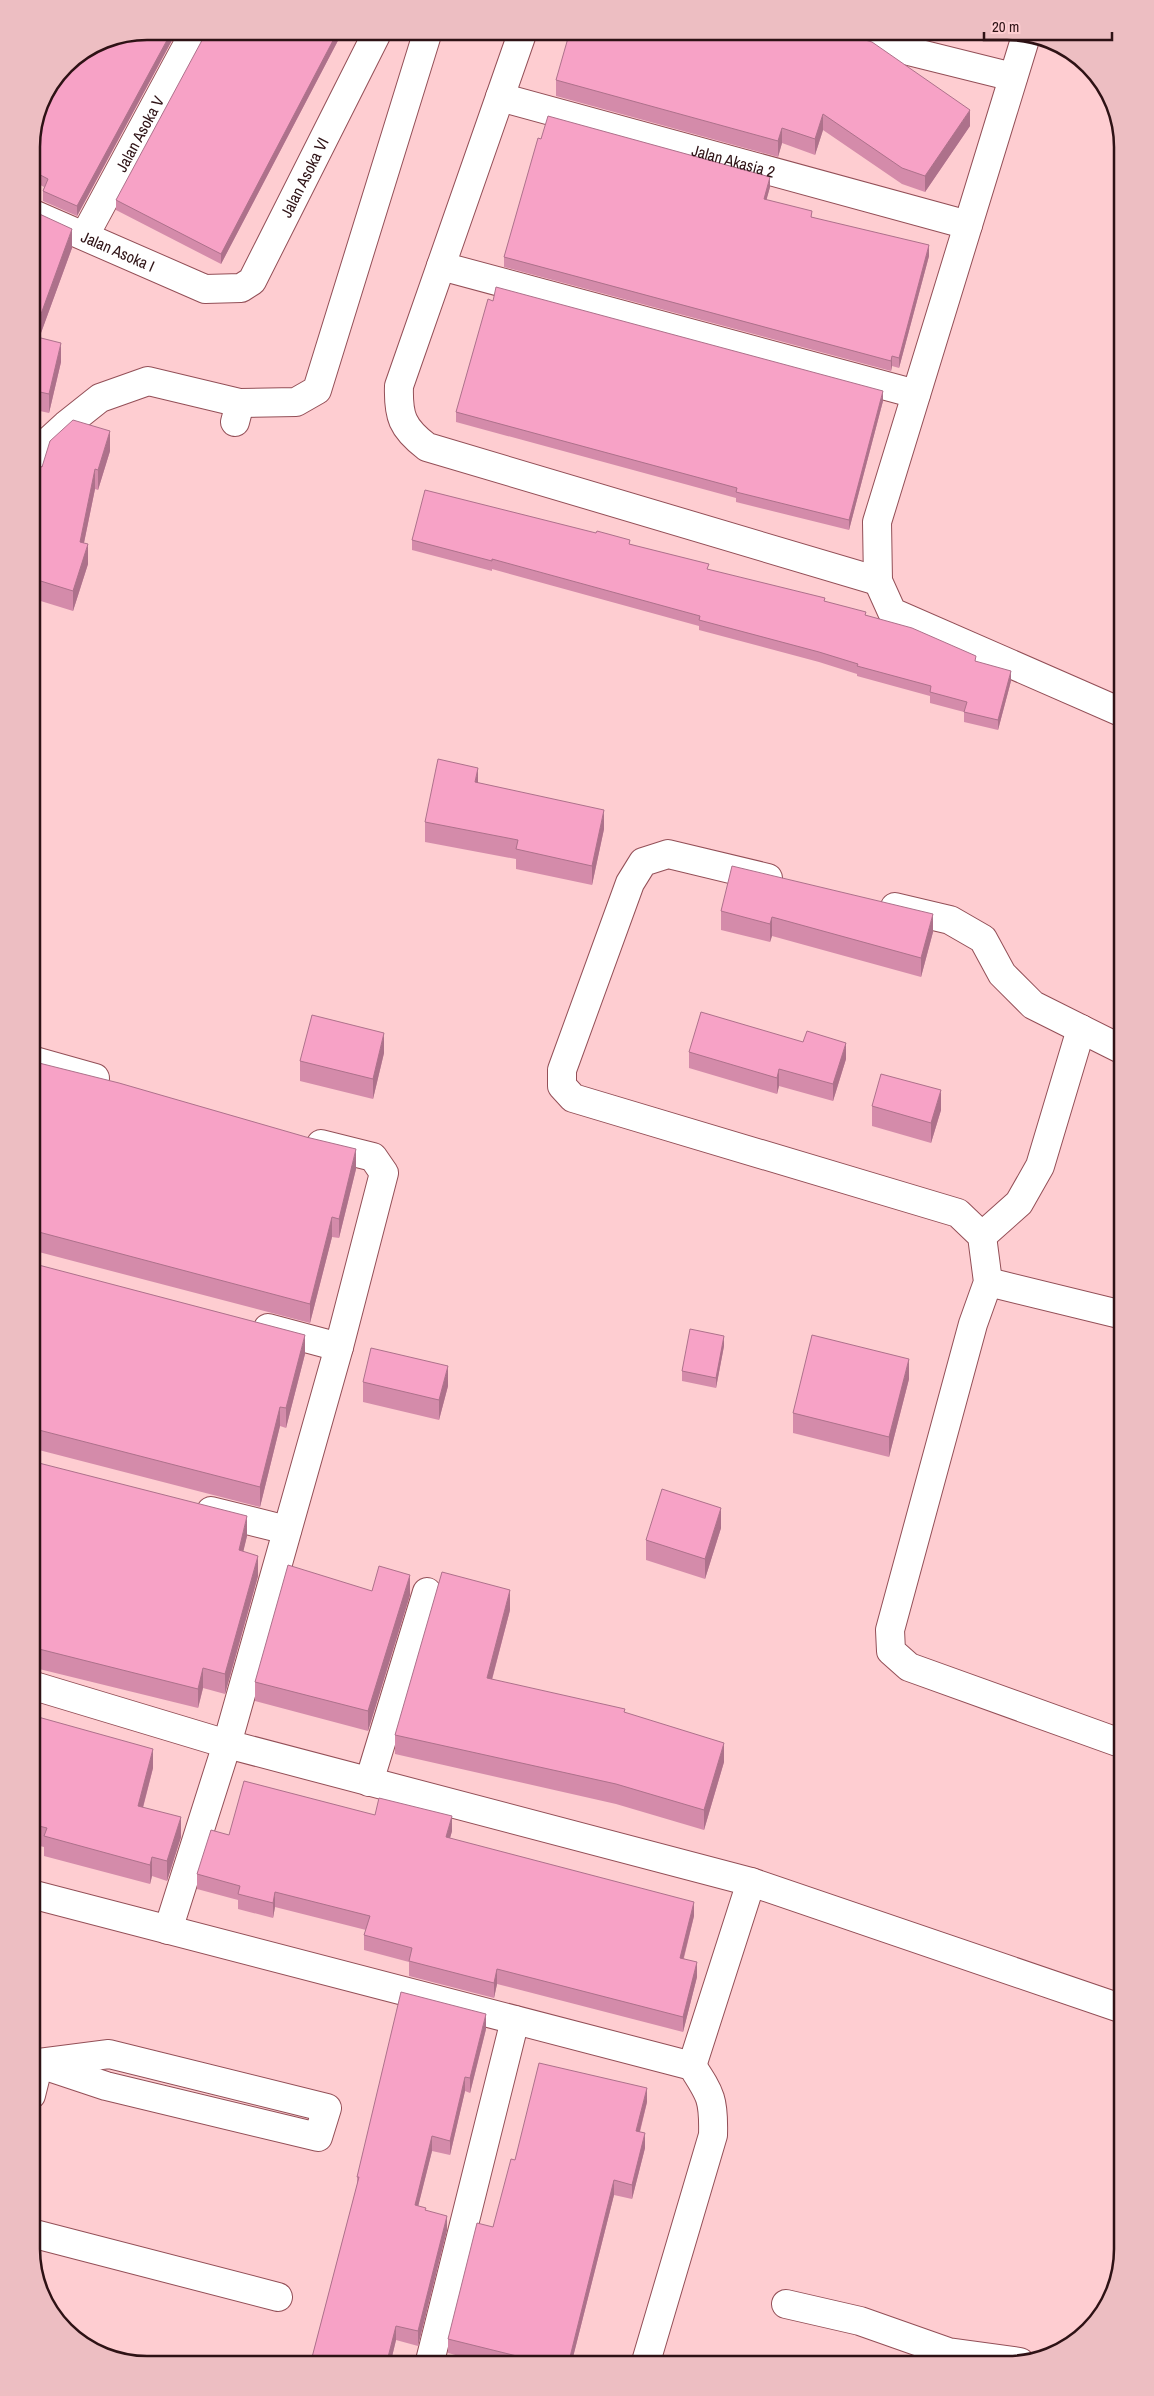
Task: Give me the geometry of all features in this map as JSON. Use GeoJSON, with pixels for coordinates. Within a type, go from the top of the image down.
{"type":"FeatureCollection","features":[{"type":"Feature","properties":{"kind":"street","name":"Jalan Asoka V"},"geometry":{"type":"LineString","coordinates":[[85,235],[190,40]]}},
{"type":"Feature","properties":{"kind":"street","name":"Jalan Asoka VI"},"geometry":{"type":"LineString","coordinates":[[205,289],[241,288],[252,281],[373,40]]}},
{"type":"Feature","properties":{"kind":"street"},"geometry":{"type":"LineString","coordinates":[[40,449],[66,425],[100,398],[148,381],[237,412],[296,402],[317,390],[425,40]]}},
{"type":"Feature","properties":{"kind":"street"},"geometry":{"type":"LineString","coordinates":[[520,40],[399,386],[398,408],[404,424],[427,447],[878,580]]}},
{"type":"Feature","properties":{"kind":"street"},"geometry":{"type":"LineString","coordinates":[[861,40],[1013,77]]}},
{"type":"Feature","properties":{"kind":"street"},"geometry":{"type":"LineString","coordinates":[[1024,41],[877,522],[878,580],[892,612],[1114,709]]}},
{"type":"Feature","properties":{"kind":"street","name":"Jalan Akasia 2"},"geometry":{"type":"LineString","coordinates":[[500,97],[968,225]]}},
{"type":"Feature","properties":{"kind":"street","name":"Jalan Asoka I"},"geometry":{"type":"LineString","coordinates":[[40,216],[205,289]]}},
{"type":"Feature","properties":{"kind":"street"},"geometry":{"type":"LineString","coordinates":[[441,266],[916,394]]}},
{"type":"Feature","properties":{"kind":"street"},"geometry":{"type":"LineString","coordinates":[[796,885],[668,854],[643,862],[630,883],[562,1070],[562,1086],[573,1098],[958,1213],[982,1236],[988,1282],[973,1324],[890,1630],[891,1651],[909,1667],[1114,1741]]}},
{"type":"Feature","properties":{"kind":"street"},"geometry":{"type":"LineString","coordinates":[[873,902],[950,920],[983,938],[1002,974],[1033,1005],[1114,1046]]}},
{"type":"Feature","properties":{"kind":"street"},"geometry":{"type":"LineString","coordinates":[[982,1236],[1019,1203],[1040,1166],[1081,1029]]}},
{"type":"Feature","properties":{"kind":"street"},"geometry":{"type":"LineString","coordinates":[[40,1063],[115,1084]]}},
{"type":"Feature","properties":{"kind":"street"},"geometry":{"type":"LineString","coordinates":[[168,1930],[226,1744],[339,1347],[384,1173],[373,1157],[301,1139]]}},
{"type":"Feature","properties":{"kind":"street"},"geometry":{"type":"LineString","coordinates":[[988,1282],[1114,1313]]}},
{"type":"Feature","properties":{"kind":"street"},"geometry":{"type":"LineString","coordinates":[[243,1322],[339,1347]]}},
{"type":"Feature","properties":{"kind":"street"},"geometry":{"type":"LineString","coordinates":[[183,1503],[287,1530]]}},
{"type":"Feature","properties":{"kind":"street"},"geometry":{"type":"LineString","coordinates":[[369,1782],[427,1592]]}},
{"type":"Feature","properties":{"kind":"street"},"geometry":{"type":"LineString","coordinates":[[40,1688],[226,1744],[750,1882],[1114,2006]]}},
{"type":"Feature","properties":{"kind":"street"},"geometry":{"type":"LineString","coordinates":[[692,2066],[750,1882]]}},
{"type":"Feature","properties":{"kind":"street"},"geometry":{"type":"LineString","coordinates":[[40,1896],[692,2066],[709,2091],[714,2106],[713,2135],[648,2356]]}},
{"type":"Feature","properties":{"kind":"street"},"geometry":{"type":"LineString","coordinates":[[431,2356],[515,2020]]}},
{"type":"Feature","properties":{"kind":"street"},"geometry":{"type":"LineString","coordinates":[[40,2061],[109,2054],[327,2108],[318,2137],[106,2086],[40,2064]]}},
{"type":"Feature","properties":{"kind":"street"},"geometry":{"type":"LineString","coordinates":[[40,2235],[278,2297]]}},
{"type":"Feature","properties":{"kind":"street"},"geometry":{"type":"LineString","coordinates":[[786,2304],[860,2321],[948,2352],[977,2356]]}},
{"type":"Feature","properties":{"kind":"building"},"geometry":{"type":"Polygon","coordinates":[[[167,40],[77,206],[43,191],[48,179],[40,175],[41,133],[51,100],[62,82],[82,62],[100,51],[126,42],[167,40]]]}},
{"type":"Feature","properties":{"kind":"building"},"geometry":{"type":"Polygon","coordinates":[[[202,40],[333,40],[221,254],[116,200],[202,40]]]}},
{"type":"Feature","properties":{"kind":"building"},"geometry":{"type":"Polygon","coordinates":[[[567,40],[865,40],[872,42],[970,110],[925,176],[902,168],[823,114],[815,139],[782,128],[778,141],[556,80],[567,40]]]}},
{"type":"Feature","properties":{"kind":"building"},"geometry":{"type":"Polygon","coordinates":[[[548,116],[770,177],[764,199],[812,211],[811,217],[929,245],[899,358],[892,356],[891,361],[504,257],[538,138],[541,139],[548,116]]]}},
{"type":"Feature","properties":{"kind":"building"},"geometry":{"type":"Polygon","coordinates":[[[40,214],[72,229],[40,317],[40,214]]]}},
{"type":"Feature","properties":{"kind":"building"},"geometry":{"type":"Polygon","coordinates":[[[496,287],[883,391],[849,520],[736,492],[737,488],[456,412],[488,299],[493,301],[496,287]]]}},
{"type":"Feature","properties":{"kind":"building"},"geometry":{"type":"Polygon","coordinates":[[[40,338],[61,343],[49,394],[40,392],[40,338]]]}},
{"type":"Feature","properties":{"kind":"building"},"geometry":{"type":"Polygon","coordinates":[[[73,420],[110,431],[98,470],[95,469],[80,542],[88,544],[73,591],[40,581],[40,467],[42,467],[50,441],[73,420]]]}},
{"type":"Feature","properties":{"kind":"building"},"geometry":{"type":"Polygon","coordinates":[[[425,490],[630,540],[629,544],[709,564],[707,569],[825,598],[824,601],[866,612],[865,615],[912,628],[976,656],[975,661],[1011,671],[998,720],[964,712],[967,702],[930,692],[931,686],[857,666],[858,664],[819,652],[699,620],[700,616],[492,559],[492,561],[412,540],[425,490]]]}},
{"type":"Feature","properties":{"kind":"building"},"geometry":{"type":"Polygon","coordinates":[[[438,759],[478,768],[475,782],[604,810],[592,866],[516,849],[518,840],[425,822],[438,759]]]}},
{"type":"Feature","properties":{"kind":"building"},"geometry":{"type":"Polygon","coordinates":[[[732,866],[933,914],[921,958],[772,917],[770,924],[721,911],[732,866]]]}},
{"type":"Feature","properties":{"kind":"building"},"geometry":{"type":"Polygon","coordinates":[[[701,1012],[803,1042],[807,1031],[846,1043],[833,1084],[779,1069],[777,1078],[689,1052],[701,1012]]]}},
{"type":"Feature","properties":{"kind":"building"},"geometry":{"type":"Polygon","coordinates":[[[312,1015],[384,1033],[373,1079],[300,1061],[312,1015]]]}},
{"type":"Feature","properties":{"kind":"building"},"geometry":{"type":"Polygon","coordinates":[[[40,1063],[119,1083],[306,1137],[356,1149],[339,1219],[332,1217],[310,1304],[40,1232],[40,1063]]]}},
{"type":"Feature","properties":{"kind":"building"},"geometry":{"type":"Polygon","coordinates":[[[881,1074],[941,1090],[931,1123],[872,1106],[881,1074]]]}},
{"type":"Feature","properties":{"kind":"building"},"geometry":{"type":"Polygon","coordinates":[[[40,1265],[305,1335],[286,1408],[280,1407],[260,1487],[40,1430],[40,1265]]]}},
{"type":"Feature","properties":{"kind":"building"},"geometry":{"type":"Polygon","coordinates":[[[690,1329],[724,1336],[716,1378],[682,1371],[690,1329]]]}},
{"type":"Feature","properties":{"kind":"building"},"geometry":{"type":"Polygon","coordinates":[[[812,1335],[909,1359],[889,1437],[793,1413],[812,1335]]]}},
{"type":"Feature","properties":{"kind":"building"},"geometry":{"type":"Polygon","coordinates":[[[371,1348],[448,1366],[439,1400],[363,1382],[371,1348]]]}},
{"type":"Feature","properties":{"kind":"building"},"geometry":{"type":"Polygon","coordinates":[[[40,1463],[247,1516],[239,1550],[258,1556],[225,1674],[203,1668],[198,1689],[40,1649],[40,1463]]]}},
{"type":"Feature","properties":{"kind":"building"},"geometry":{"type":"Polygon","coordinates":[[[662,1489],[721,1508],[705,1559],[646,1540],[662,1489]]]}},
{"type":"Feature","properties":{"kind":"building"},"geometry":{"type":"Polygon","coordinates":[[[288,1565],[372,1591],[379,1566],[410,1575],[368,1711],[255,1682],[288,1565]]]}},
{"type":"Feature","properties":{"kind":"building"},"geometry":{"type":"Polygon","coordinates":[[[442,1572],[510,1590],[487,1678],[625,1709],[624,1712],[724,1743],[704,1810],[616,1784],[395,1735],[442,1572]]]}},
{"type":"Feature","properties":{"kind":"building"},"geometry":{"type":"Polygon","coordinates":[[[40,1718],[153,1749],[138,1806],[181,1817],[167,1861],[152,1857],[150,1865],[44,1836],[47,1828],[40,1826],[40,1718]]]}},
{"type":"Feature","properties":{"kind":"building"},"geometry":{"type":"Polygon","coordinates":[[[244,1781],[375,1815],[379,1798],[452,1816],[446,1837],[694,1902],[680,1958],[697,1962],[683,2017],[497,1969],[494,1983],[409,1961],[412,1948],[364,1935],[370,1916],[275,1892],[273,1903],[238,1894],[240,1886],[197,1874],[211,1830],[229,1835],[244,1781]]]}},
{"type":"Feature","properties":{"kind":"building"},"geometry":{"type":"Polygon","coordinates":[[[401,1992],[486,2014],[470,2078],[465,2077],[450,2141],[432,2136],[415,2205],[447,2216],[418,2331],[396,2326],[388,2356],[312,2356],[359,2177],[357,2177],[401,1992]]]}},
{"type":"Feature","properties":{"kind":"building"},"geometry":{"type":"Polygon","coordinates":[[[539,2063],[647,2088],[636,2131],[645,2133],[632,2185],[614,2180],[570,2356],[517,2356],[448,2339],[477,2223],[493,2227],[511,2159],[515,2160],[539,2063]]]}}]}
